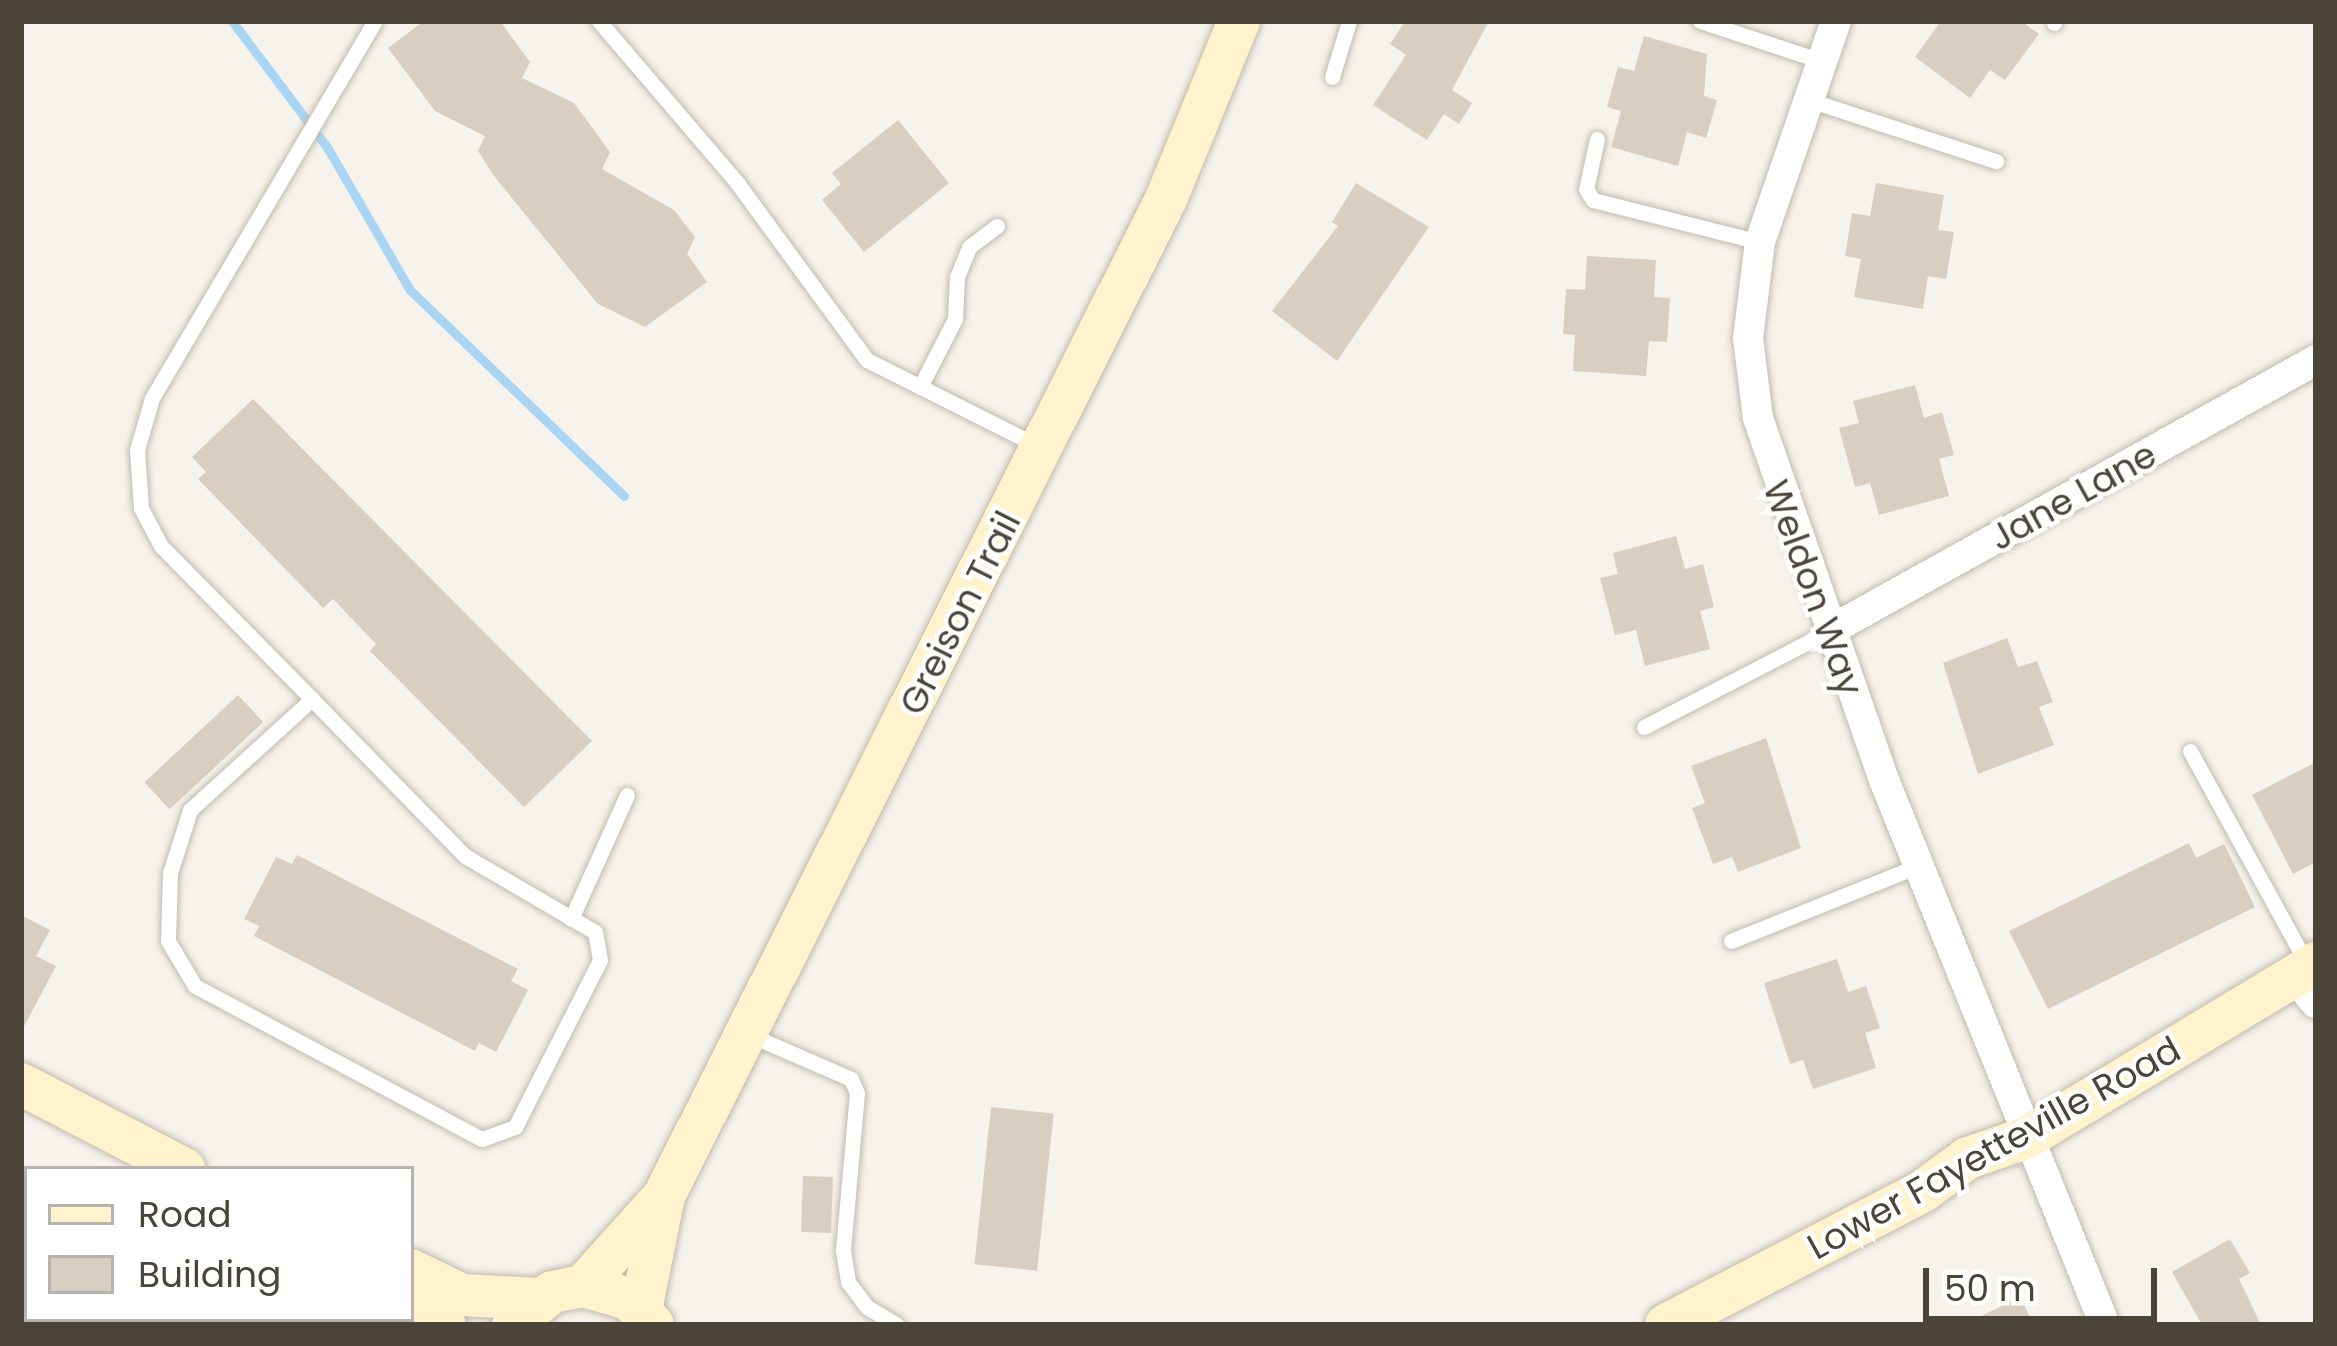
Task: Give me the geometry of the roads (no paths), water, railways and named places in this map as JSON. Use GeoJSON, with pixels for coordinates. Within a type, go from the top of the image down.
{"type":"FeatureCollection","features":[{"type":"Feature","properties":{"kind":"street","name":"Greison Trail"},"geometry":{"type":"LineString","coordinates":[[583,1286],[664,1196],[1044,449],[1166,199],[1238,21]]}},
{"type":"Feature","properties":{"kind":"street","name":"Weldon Way"},"geometry":{"type":"LineString","coordinates":[[1836,21],[1760,242],[1748,338],[1758,418],[1829,631],[1918,866],[2104,1325]]}},
{"type":"Feature","properties":{"kind":"street","name":"Jane Lane"},"geometry":{"type":"LineString","coordinates":[[1829,631],[2316,361]]}},
{"type":"Feature","properties":{"kind":"street","name":"Lower Fayetteville Road"},"geometry":{"type":"LineString","coordinates":[[1666,1325],[1923,1191],[1968,1159],[2026,1138],[2308,977]]}},
{"type":"Feature","properties":{"kind":"street"},"geometry":{"type":"LineString","coordinates":[[21,1084],[178,1166]]}},
{"type":"Feature","properties":{"kind":"street","name":"Greison Trail"},"geometry":{"type":"LineString","coordinates":[[647,1317],[664,1196]]}},
{"type":"Feature","properties":{"kind":"street"},"geometry":{"type":"LineString","coordinates":[[414,1271],[462,1295],[526,1312],[583,1286],[614,1292],[647,1317]]}},
{"type":"Feature","properties":{"kind":"street"},"geometry":{"type":"LineString","coordinates":[[414,1305],[445,1325]]}},
{"type":"Feature","properties":{"kind":"lane"},"geometry":{"type":"LineString","coordinates":[[312,699],[190,810],[170,873],[169,941],[195,986],[482,1139],[515,1127],[600,960],[595,932],[465,856],[312,699],[161,546],[141,508],[137,450],[152,398],[375,21]]}},
{"type":"Feature","properties":{"kind":"lane"},"geometry":{"type":"LineString","coordinates":[[599,21],[738,184],[867,360],[1044,449]]}},
{"type":"Feature","properties":{"kind":"lane"},"geometry":{"type":"LineString","coordinates":[[1332,77],[1349,21]]}},
{"type":"Feature","properties":{"kind":"lane"},"geometry":{"type":"LineString","coordinates":[[1700,21],[1822,61]]}},
{"type":"Feature","properties":{"kind":"lane"},"geometry":{"type":"LineString","coordinates":[[1809,100],[1996,161]]}},
{"type":"Feature","properties":{"kind":"lane"},"geometry":{"type":"LineString","coordinates":[[1598,139],[1586,189],[1593,200],[1760,242]]}},
{"type":"Feature","properties":{"kind":"lane"},"geometry":{"type":"LineString","coordinates":[[920,387],[955,319],[956,277],[969,248],[997,226]]}},
{"type":"Feature","properties":{"kind":"lane"},"geometry":{"type":"LineString","coordinates":[[1644,727],[1829,631]]}},
{"type":"Feature","properties":{"kind":"lane"},"geometry":{"type":"LineString","coordinates":[[2190,751],[2308,977]]}},
{"type":"Feature","properties":{"kind":"lane"},"geometry":{"type":"LineString","coordinates":[[572,919],[627,795]]}},
{"type":"Feature","properties":{"kind":"lane"},"geometry":{"type":"LineString","coordinates":[[1731,941],[1918,866]]}},
{"type":"Feature","properties":{"kind":"lane"},"geometry":{"type":"LineString","coordinates":[[746,1034],[851,1079],[857,1094],[848,1282],[867,1307],[896,1325]]}},
{"type":"Feature","properties":{"kind":"waterway"},"geometry":{"type":"LineString","coordinates":[[232,21],[327,147],[410,290],[624,496]]}}]}
